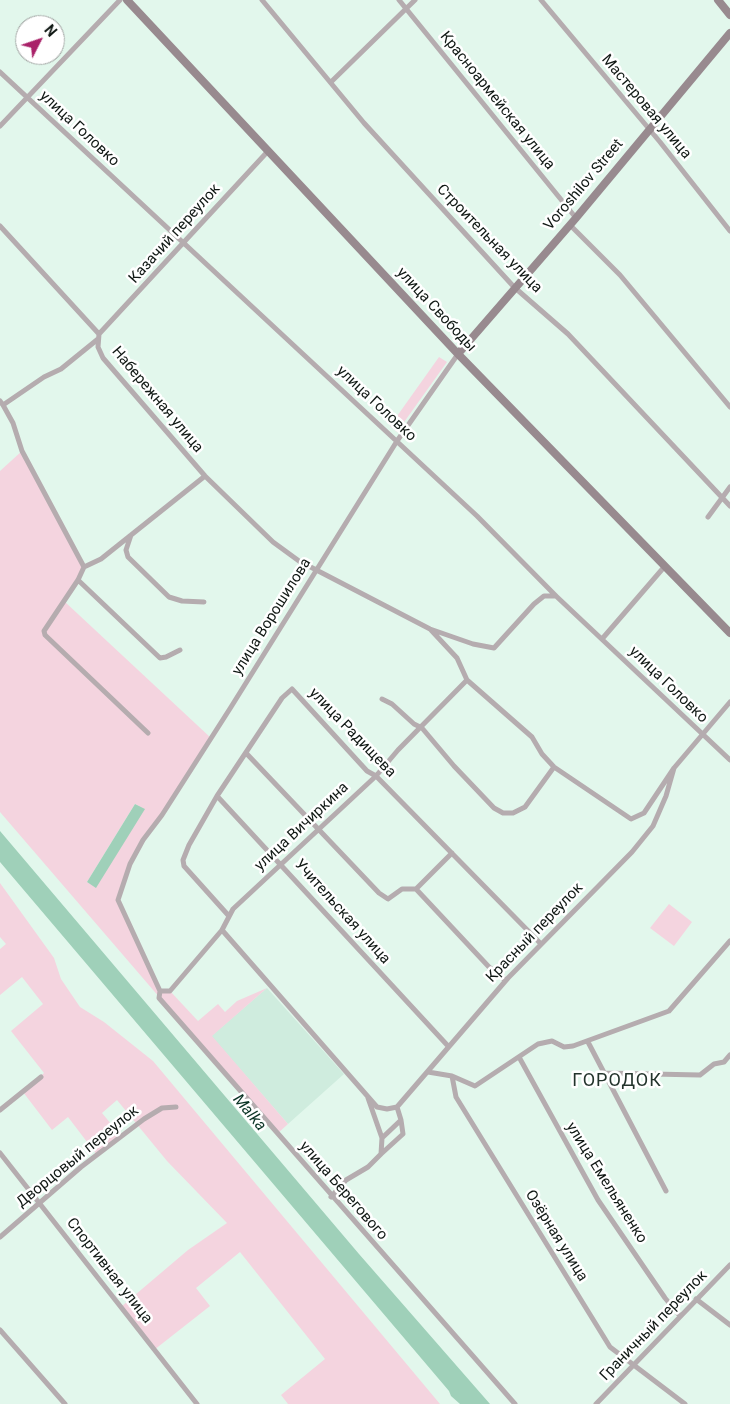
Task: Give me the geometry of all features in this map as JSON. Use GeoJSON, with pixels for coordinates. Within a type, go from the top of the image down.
{"type":"FeatureCollection","features":[{"type":"Feature","properties":{"kind":"main road","name":"улица Свободы"},"geometry":{"type":"LineString","coordinates":[[127,0],[458,354],[730,633]]}},
{"type":"Feature","properties":{"kind":"main road"},"geometry":{"type":"LineString","coordinates":[[718,0],[730,15]]}},
{"type":"Feature","properties":{"kind":"main road","name":"Voroshilov Street"},"geometry":{"type":"LineString","coordinates":[[458,354],[514,287],[576,218],[730,33]]}},
{"type":"Feature","properties":{"kind":"street"},"geometry":{"type":"LineString","coordinates":[[0,126],[120,0]]}},
{"type":"Feature","properties":{"kind":"street","name":"Строительная улица"},"geometry":{"type":"LineString","coordinates":[[262,0],[332,82],[364,123],[514,287],[568,334],[730,506]]}},
{"type":"Feature","properties":{"kind":"street","name":"Красноармейская улица"},"geometry":{"type":"LineString","coordinates":[[399,0],[576,218]]}},
{"type":"Feature","properties":{"kind":"street"},"geometry":{"type":"LineString","coordinates":[[332,82],[415,0]]}},
{"type":"Feature","properties":{"kind":"street","name":"Мастеровая улица"},"geometry":{"type":"LineString","coordinates":[[541,0],[660,142],[730,231]]}},
{"type":"Feature","properties":{"kind":"street","name":"улица Головко"},"geometry":{"type":"LineString","coordinates":[[0,72],[184,241],[477,516],[556,596],[730,760]]}},
{"type":"Feature","properties":{"kind":"street","name":"Казачий переулок"},"geometry":{"type":"LineString","coordinates":[[2,403],[44,377],[61,369],[100,335],[269,150]]}},
{"type":"Feature","properties":{"kind":"street"},"geometry":{"type":"LineString","coordinates":[[570,225],[620,275],[730,407]]}},
{"type":"Feature","properties":{"kind":"street","name":"Набережная улица"},"geometry":{"type":"LineString","coordinates":[[0,226],[100,335],[98,347],[103,358],[205,476],[273,542],[316,570],[430,629],[474,644],[494,648],[534,604],[544,596],[556,596]]}},
{"type":"Feature","properties":{"kind":"street","name":"улица Ворошилова"},"geometry":{"type":"LineString","coordinates":[[118,900],[130,864],[143,840],[162,815],[397,441],[458,354]]}},
{"type":"Feature","properties":{"kind":"street"},"geometry":{"type":"LineString","coordinates":[[2,403],[13,423],[22,450],[84,567]]}},
{"type":"Feature","properties":{"kind":"street"},"geometry":{"type":"LineString","coordinates":[[148,733],[45,635],[44,631],[78,580],[84,567],[101,559],[205,476]]}},
{"type":"Feature","properties":{"kind":"street"},"geometry":{"type":"LineString","coordinates":[[708,517],[730,487]]}},
{"type":"Feature","properties":{"kind":"street"},"geometry":{"type":"LineString","coordinates":[[131,535],[126,550],[128,556],[169,597],[182,601],[204,602]]}},
{"type":"Feature","properties":{"kind":"street"},"geometry":{"type":"LineString","coordinates":[[602,639],[665,566]]}},
{"type":"Feature","properties":{"kind":"street"},"geometry":{"type":"LineString","coordinates":[[78,580],[160,658],[166,658],[180,650]]}},
{"type":"Feature","properties":{"kind":"street","name":"Набережная улица"},"geometry":{"type":"LineString","coordinates":[[430,629],[457,658],[467,680],[513,723],[528,734],[542,754],[554,766],[631,819]]}},
{"type":"Feature","properties":{"kind":"street","name":"улица Вичиркина"},"geometry":{"type":"LineString","coordinates":[[160,991],[170,991],[222,930],[228,914],[376,776],[398,750],[422,728],[467,680]]}},
{"type":"Feature","properties":{"kind":"street","name":"улица Радищева"},"geometry":{"type":"LineString","coordinates":[[228,914],[184,866],[183,860],[186,851],[217,796],[282,698],[292,689],[367,771],[376,776],[541,944]]}},
{"type":"Feature","properties":{"kind":"street"},"geometry":{"type":"LineString","coordinates":[[382,699],[392,704],[414,724],[422,728],[494,808],[507,814],[522,809],[554,766]]}},
{"type":"Feature","properties":{"kind":"street","name":"Красный переулок"},"geometry":{"type":"LineString","coordinates":[[631,819],[644,814],[674,768],[730,702]]}},
{"type":"Feature","properties":{"kind":"street"},"geometry":{"type":"LineString","coordinates":[[246,753],[384,897],[392,897],[402,889],[416,889],[452,853]]}},
{"type":"Feature","properties":{"kind":"street","name":"Красный переулок"},"geometry":{"type":"LineString","coordinates":[[397,1107],[505,980],[632,852],[653,826],[666,796],[674,768]]}},
{"type":"Feature","properties":{"kind":"street","name":"Учительская улица"},"geometry":{"type":"LineString","coordinates":[[217,796],[281,863],[448,1046]]}},
{"type":"Feature","properties":{"kind":"street"},"geometry":{"type":"LineString","coordinates":[[416,889],[489,967],[505,980]]}},
{"type":"Feature","properties":{"kind":"street","name":"улица Берегового"},"geometry":{"type":"LineString","coordinates":[[118,900],[160,991],[159,998],[331,1197],[515,1404]]}},
{"type":"Feature","properties":{"kind":"street"},"geometry":{"type":"LineString","coordinates":[[222,930],[377,1107],[387,1110],[397,1107],[404,1134],[368,1167],[346,1180],[331,1197]]}},
{"type":"Feature","properties":{"kind":"street"},"geometry":{"type":"LineString","coordinates":[[428,1072],[452,1076],[475,1086],[538,1044],[552,1041],[564,1047],[588,1042],[669,1012],[730,941]]}},
{"type":"Feature","properties":{"kind":"street"},"geometry":{"type":"LineString","coordinates":[[588,1042],[666,1190]]}},
{"type":"Feature","properties":{"kind":"street"},"geometry":{"type":"LineString","coordinates":[[604,1073],[700,1075],[714,1064],[724,1062],[730,1055]]}},
{"type":"Feature","properties":{"kind":"street","name":"улица Емельяненко"},"geometry":{"type":"LineString","coordinates":[[519,1057],[598,1200],[665,1298],[680,1316]]}},
{"type":"Feature","properties":{"kind":"street","name":"Озёрная улица"},"geometry":{"type":"LineString","coordinates":[[452,1076],[456,1097],[610,1347],[685,1404]]}},
{"type":"Feature","properties":{"kind":"street"},"geometry":{"type":"LineString","coordinates":[[0,1110],[41,1077]]}},
{"type":"Feature","properties":{"kind":"street"},"geometry":{"type":"LineString","coordinates":[[367,1095],[382,1138],[381,1154]]}},
{"type":"Feature","properties":{"kind":"street","name":"Дворцовый переулок"},"geometry":{"type":"LineString","coordinates":[[0,1237],[81,1167],[144,1119],[162,1108],[176,1107]]}},
{"type":"Feature","properties":{"kind":"street"},"geometry":{"type":"LineString","coordinates":[[382,1138],[401,1120]]}},
{"type":"Feature","properties":{"kind":"street","name":"Спортивная улица"},"geometry":{"type":"LineString","coordinates":[[0,1153],[197,1404]]}},
{"type":"Feature","properties":{"kind":"street","name":"Граничный переулок"},"geometry":{"type":"LineString","coordinates":[[596,1404],[730,1265]]}},
{"type":"Feature","properties":{"kind":"street"},"geometry":{"type":"LineString","coordinates":[[696,1299],[730,1325]]}},
{"type":"Feature","properties":{"kind":"street"},"geometry":{"type":"LineString","coordinates":[[0,1330],[66,1404]]}},
{"type":"Feature","properties":{"kind":"shaded area"},"geometry":{"type":"Polygon","coordinates":[[[439,357],[447,362],[397,432],[390,426],[439,357]]]}},
{"type":"Feature","properties":{"kind":"shaded area"},"geometry":{"type":"Polygon","coordinates":[[[22,451],[84,567],[64,601],[211,738],[130,864],[118,900],[160,991],[170,991],[198,1021],[218,1004],[225,1012],[237,1001],[267,988],[212,1036],[288,1124],[277,1134],[0,812],[0,471],[22,451]],[[135,804],[87,882],[96,887],[144,809],[135,804]]]}},
{"type":"Feature","properties":{"kind":"shaded area"},"geometry":{"type":"Polygon","coordinates":[[[135,804],[145,809],[96,888],[87,882],[135,804]]]}},
{"type":"Feature","properties":{"kind":"shaded area"},"geometry":{"type":"Polygon","coordinates":[[[0,831],[359,1254],[490,1404],[460,1404],[451,1396],[449,1391],[0,862],[0,831]]]}},
{"type":"Feature","properties":{"kind":"shaded area"},"geometry":{"type":"Polygon","coordinates":[[[0,883],[54,958],[61,979],[80,1007],[104,1022],[153,1061],[440,1404],[288,1404],[281,1395],[325,1359],[240,1252],[196,1288],[210,1306],[154,1350],[122,1306],[188,1250],[227,1223],[167,1161],[117,1100],[102,1113],[121,1136],[97,1155],[68,1117],[52,1130],[23,1092],[44,1073],[11,1031],[43,1004],[22,977],[0,995],[0,949],[6,944],[0,937],[0,883]]]}},
{"type":"Feature","properties":{"kind":"shaded area"},"geometry":{"type":"Polygon","coordinates":[[[669,904],[692,922],[674,946],[650,928],[669,904]]]}},
{"type":"Feature","properties":{"kind":"shaded area"},"geometry":{"type":"Polygon","coordinates":[[[267,988],[344,1074],[288,1124],[211,1036],[267,988]]]}},
{"type":"Feature","properties":{"kind":"district","name":"ГОРОДОК"},"geometry":{"type":"Point","coordinates":[617,1081]}},
{"type":"Feature","properties":{"kind":"water label","name":"Malka"},"geometry":{"type":"Point","coordinates":[249,1113]}}]}
